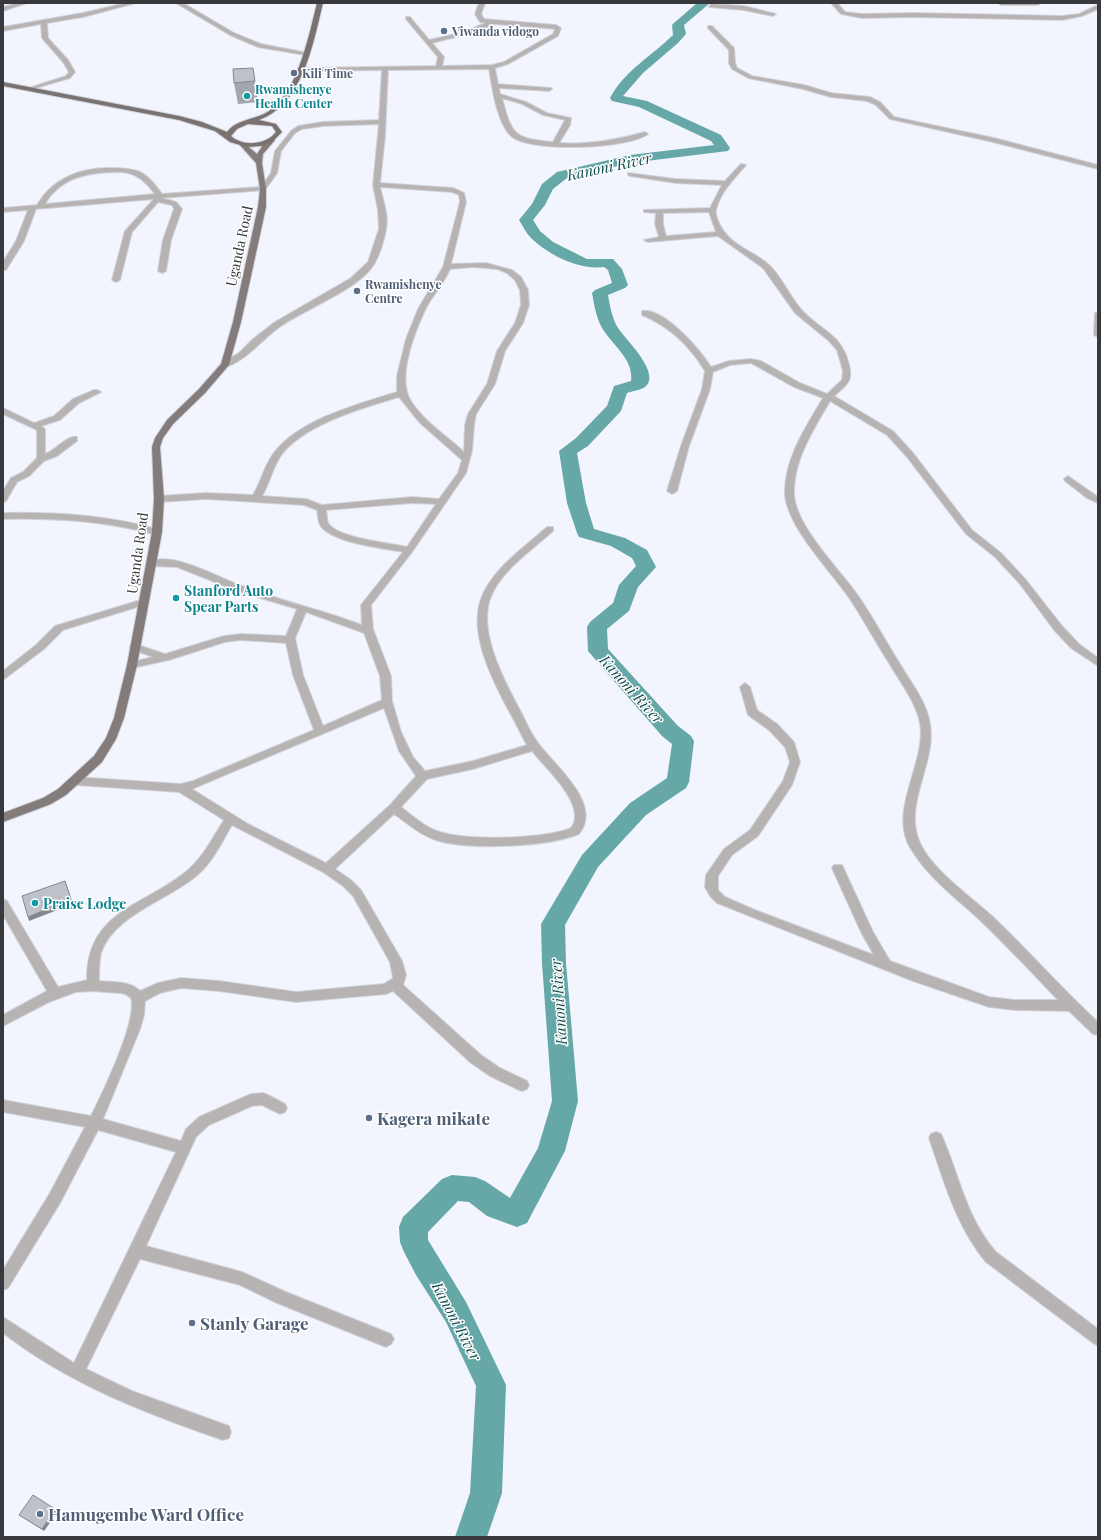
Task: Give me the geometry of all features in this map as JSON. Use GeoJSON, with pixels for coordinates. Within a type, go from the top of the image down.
{"type":"FeatureCollection","features":[{"type":"Feature","properties":{"kind":"highway"},"geometry":{"type":"LineString","coordinates":[[274,125],[273,118],[275,110],[292,86],[300,70],[320,3]]}},
{"type":"Feature","properties":{"kind":"highway"},"geometry":{"type":"LineString","coordinates":[[3,84],[217,128],[235,142],[242,144],[258,144],[272,140],[280,132],[274,125],[260,122],[204,125]]}},
{"type":"Feature","properties":{"kind":"highway"},"geometry":{"type":"LineString","coordinates":[[250,123],[275,110]]}},
{"type":"Feature","properties":{"kind":"highway"},"geometry":{"type":"LineString","coordinates":[[228,136],[229,132],[241,124]]}},
{"type":"Feature","properties":{"kind":"main road"},"geometry":{"type":"LineString","coordinates":[[259,163],[262,150],[272,140]]}},
{"type":"Feature","properties":{"kind":"main road"},"geometry":{"type":"LineString","coordinates":[[242,144],[253,154],[259,163]]}},
{"type":"Feature","properties":{"kind":"main road","name":"Uganda Road"},"geometry":{"type":"LineString","coordinates":[[3,818],[47,801],[76,781],[98,759],[111,739],[119,718],[132,666],[157,532],[159,499],[156,459],[159,438],[170,422],[202,391],[224,365],[237,322],[262,207],[263,190],[259,163]]}},
{"type":"Feature","properties":{"kind":"street"},"geometry":{"type":"LineString","coordinates":[[3,9],[24,3]]}},
{"type":"Feature","properties":{"kind":"street"},"geometry":{"type":"LineString","coordinates":[[104,3],[111,8]]}},
{"type":"Feature","properties":{"kind":"street"},"geometry":{"type":"LineString","coordinates":[[3,29],[133,3]]}},
{"type":"Feature","properties":{"kind":"street"},"geometry":{"type":"LineString","coordinates":[[179,3],[242,39],[267,48],[305,53]]}},
{"type":"Feature","properties":{"kind":"street"},"geometry":{"type":"LineString","coordinates":[[300,70],[385,67],[492,67],[498,66],[529,48],[554,38],[558,28],[480,20],[478,14],[482,3]]}},
{"type":"Feature","properties":{"kind":"street"},"geometry":{"type":"LineString","coordinates":[[757,10],[762,3]]}},
{"type":"Feature","properties":{"kind":"street"},"geometry":{"type":"LineString","coordinates":[[834,3],[843,13],[862,16],[913,15],[1062,18],[1080,14],[1097,5]]}},
{"type":"Feature","properties":{"kind":"street"},"geometry":{"type":"LineString","coordinates":[[1000,3],[1038,3]]}},
{"type":"Feature","properties":{"kind":"street"},"geometry":{"type":"LineString","coordinates":[[711,6],[757,10],[774,14]]}},
{"type":"Feature","properties":{"kind":"street"},"geometry":{"type":"LineString","coordinates":[[408,18],[441,57],[438,68]]}},
{"type":"Feature","properties":{"kind":"street"},"geometry":{"type":"LineString","coordinates":[[31,89],[68,77],[72,72],[66,61],[45,38],[44,22]]}},
{"type":"Feature","properties":{"kind":"street"},"geometry":{"type":"LineString","coordinates":[[427,42],[462,34],[494,22]]}},
{"type":"Feature","properties":{"kind":"street"},"geometry":{"type":"LineString","coordinates":[[710,27],[721,36],[725,45],[732,49],[732,63],[735,69],[750,76],[766,81],[801,86],[828,95],[867,98],[879,103],[887,115],[892,118],[994,140],[1098,167]]}},
{"type":"Feature","properties":{"kind":"street"},"geometry":{"type":"LineString","coordinates":[[224,365],[242,356],[256,341],[278,324],[341,288],[366,270],[372,262],[383,229],[382,210],[376,185],[381,146],[386,77],[385,67]]}},
{"type":"Feature","properties":{"kind":"street"},"geometry":{"type":"LineString","coordinates":[[492,67],[495,86],[506,124],[512,134],[525,140],[554,145],[603,144],[645,134]]}},
{"type":"Feature","properties":{"kind":"street"},"geometry":{"type":"LineString","coordinates":[[495,86],[549,89]]}},
{"type":"Feature","properties":{"kind":"street"},"geometry":{"type":"LineString","coordinates":[[498,95],[524,103],[545,114],[569,119],[567,126],[554,145]]}},
{"type":"Feature","properties":{"kind":"street"},"geometry":{"type":"LineString","coordinates":[[3,210],[263,190],[274,173],[278,152],[293,132],[300,127],[323,124],[382,122]]}},
{"type":"Feature","properties":{"kind":"street"},"geometry":{"type":"LineString","coordinates":[[743,165],[735,170],[726,183],[712,210],[713,218],[720,234],[725,239],[766,266],[798,311],[832,338],[840,349],[847,371],[846,380],[827,398],[798,448],[789,489],[790,503],[806,537],[855,599],[918,703],[925,723],[926,741],[912,798],[909,826],[915,846],[929,866],[989,921],[1072,1006],[1098,1030]]}},
{"type":"Feature","properties":{"kind":"street"},"geometry":{"type":"LineString","coordinates":[[3,268],[20,241],[36,207],[58,184],[65,179],[92,171],[128,171],[138,174],[148,182],[159,198],[174,204],[178,209],[166,240],[162,271]]}},
{"type":"Feature","properties":{"kind":"street"},"geometry":{"type":"LineString","coordinates":[[630,174],[676,181],[726,183]]}},
{"type":"Feature","properties":{"kind":"street"},"geometry":{"type":"LineString","coordinates":[[376,185],[452,190],[462,194],[464,202],[447,267],[443,277],[423,307],[413,328],[402,367],[400,385],[402,393],[420,416],[466,459]]}},
{"type":"Feature","properties":{"kind":"street"},"geometry":{"type":"LineString","coordinates":[[116,280],[129,231],[159,198]]}},
{"type":"Feature","properties":{"kind":"street"},"geometry":{"type":"LineString","coordinates":[[646,211],[712,210]]}},
{"type":"Feature","properties":{"kind":"street"},"geometry":{"type":"LineString","coordinates":[[660,211],[659,224],[663,239]]}},
{"type":"Feature","properties":{"kind":"street"},"geometry":{"type":"LineString","coordinates":[[648,240],[720,234]]}},
{"type":"Feature","properties":{"kind":"street"},"geometry":{"type":"LineString","coordinates":[[423,776],[414,769],[401,747],[388,701],[388,682],[367,630],[364,616],[366,605],[409,550],[457,481],[465,465],[471,416],[492,382],[500,352],[520,322],[526,306],[522,286],[508,269],[470,264],[447,267]]}},
{"type":"Feature","properties":{"kind":"street"},"geometry":{"type":"LineString","coordinates":[[645,313],[670,325],[683,335],[696,350],[709,371],[706,389],[685,446],[672,491]]}},
{"type":"Feature","properties":{"kind":"street"},"geometry":{"type":"LineString","coordinates":[[1098,315],[1098,335]]}},
{"type":"Feature","properties":{"kind":"street"},"geometry":{"type":"LineString","coordinates":[[709,371],[721,365],[751,361],[758,363],[797,385],[827,398],[838,401],[879,425],[898,440],[969,532],[998,555],[1023,582],[1058,628],[1075,646],[1098,663]]}},
{"type":"Feature","properties":{"kind":"street"},"geometry":{"type":"LineString","coordinates":[[35,425],[57,418],[76,401],[97,392]]}},
{"type":"Feature","properties":{"kind":"street"},"geometry":{"type":"LineString","coordinates":[[256,498],[273,461],[280,450],[291,441],[308,430],[333,418],[402,393]]}},
{"type":"Feature","properties":{"kind":"street"},"geometry":{"type":"LineString","coordinates":[[3,411],[41,429],[41,459]]}},
{"type":"Feature","properties":{"kind":"street"},"geometry":{"type":"LineString","coordinates":[[3,499],[14,480],[26,474],[41,459],[54,454],[74,439]]}},
{"type":"Feature","properties":{"kind":"street"},"geometry":{"type":"LineString","coordinates":[[1068,479],[1076,483],[1086,494],[1098,500]]}},
{"type":"Feature","properties":{"kind":"street"},"geometry":{"type":"LineString","coordinates":[[159,499],[206,496],[256,498],[306,502],[321,508],[412,500],[441,502]]}},
{"type":"Feature","properties":{"kind":"street"},"geometry":{"type":"LineString","coordinates":[[321,508],[324,524],[339,535],[409,550]]}},
{"type":"Feature","properties":{"kind":"street"},"geometry":{"type":"LineString","coordinates":[[3,516],[28,515],[116,521],[136,525],[157,532]]}},
{"type":"Feature","properties":{"kind":"street"},"geometry":{"type":"LineString","coordinates":[[394,808],[437,836],[456,840],[500,842],[569,833],[576,830],[580,823],[580,812],[576,802],[561,776],[534,747],[526,735],[499,682],[489,652],[483,617],[484,600],[492,586],[508,568],[550,529]]}},
{"type":"Feature","properties":{"kind":"street"},"geometry":{"type":"LineString","coordinates":[[151,563],[172,563],[180,565],[240,589],[337,618],[367,630]]}},
{"type":"Feature","properties":{"kind":"street"},"geometry":{"type":"LineString","coordinates":[[3,676],[40,647],[59,628],[144,602]]}},
{"type":"Feature","properties":{"kind":"street"},"geometry":{"type":"LineString","coordinates":[[303,608],[290,638],[298,675],[320,731]]}},
{"type":"Feature","properties":{"kind":"street"},"geometry":{"type":"LineString","coordinates":[[132,666],[165,658],[224,639],[241,637],[283,640],[290,638]]}},
{"type":"Feature","properties":{"kind":"street"},"geometry":{"type":"LineString","coordinates":[[135,647],[165,658]]}},
{"type":"Feature","properties":{"kind":"street"},"geometry":{"type":"LineString","coordinates":[[745,687],[752,712],[773,727],[790,744],[795,762],[788,782],[754,833],[728,852],[712,875],[711,886],[714,893],[721,900],[886,965],[989,1002],[1014,1005],[1072,1006]]}},
{"type":"Feature","properties":{"kind":"street"},"geometry":{"type":"LineString","coordinates":[[76,781],[181,788],[222,774],[320,731],[382,706],[388,701]]}},
{"type":"Feature","properties":{"kind":"street"},"geometry":{"type":"LineString","coordinates":[[327,869],[394,808],[423,776],[473,765],[534,747]]}},
{"type":"Feature","properties":{"kind":"street"},"geometry":{"type":"LineString","coordinates":[[138,998],[158,988],[182,984],[219,986],[296,997],[386,989],[395,985],[399,981],[400,975],[396,961],[357,893],[347,883],[327,869],[230,819],[181,788]]}},
{"type":"Feature","properties":{"kind":"street"},"geometry":{"type":"LineString","coordinates":[[93,985],[96,950],[104,937],[126,915],[179,882],[201,865],[230,819]]}},
{"type":"Feature","properties":{"kind":"street"},"geometry":{"type":"LineString","coordinates":[[838,868],[868,934],[886,965]]}},
{"type":"Feature","properties":{"kind":"street"},"geometry":{"type":"LineString","coordinates":[[3,904],[55,994]]}},
{"type":"Feature","properties":{"kind":"street"},"geometry":{"type":"LineString","coordinates":[[3,1021],[55,994],[71,988],[93,985],[117,987],[133,991],[138,998],[139,1011],[134,1029],[96,1123],[57,1194],[3,1283]]}},
{"type":"Feature","properties":{"kind":"street"},"geometry":{"type":"LineString","coordinates":[[395,985],[476,1059],[495,1072],[522,1085]]}},
{"type":"Feature","properties":{"kind":"street"},"geometry":{"type":"LineString","coordinates":[[77,1372],[165,1192],[191,1133],[204,1121],[251,1100],[263,1099],[280,1108]]}},
{"type":"Feature","properties":{"kind":"street"},"geometry":{"type":"LineString","coordinates":[[3,1106],[96,1123],[184,1148]]}},
{"type":"Feature","properties":{"kind":"street"},"geometry":{"type":"LineString","coordinates":[[936,1138],[966,1220],[979,1245],[990,1257],[1098,1338]]}},
{"type":"Feature","properties":{"kind":"street"},"geometry":{"type":"LineString","coordinates":[[136,1251],[208,1268],[242,1279],[282,1298],[386,1339]]}},
{"type":"Feature","properties":{"kind":"street"},"geometry":{"type":"LineString","coordinates":[[3,1324],[39,1351],[77,1372],[145,1404],[223,1432]]}},
{"type":"Feature","properties":{"kind":"building"},"geometry":{"type":"Polygon","coordinates":[[[253,68],[255,81],[234,83],[233,69],[253,68]]]}},
{"type":"Feature","properties":{"kind":"building","name":"Praise Lodge"},"geometry":{"type":"Polygon","coordinates":[[[65,881],[71,899],[28,917],[22,896],[65,881]]]}},
{"type":"Feature","properties":{"kind":"building","name":"Hamugembe Ward Office"},"geometry":{"type":"Polygon","coordinates":[[[33,1495],[55,1509],[42,1529],[19,1515],[33,1495]]]}},
{"type":"Feature","properties":{"kind":"waterway","name":"Kanoni River"},"geometry":{"type":"LineString","coordinates":[[471,1537],[486,1493],[491,1385],[456,1312],[426,1265],[414,1242],[413,1227],[452,1188],[475,1190],[497,1207],[517,1214],[551,1151],[565,1101],[554,963],[553,924],[590,861],[638,809],[678,782],[683,741],[670,731],[598,651],[597,627],[622,606],[629,585],[646,567],[640,554],[618,542],[586,533],[577,503],[568,451],[582,442],[615,407],[620,390],[639,384],[639,367],[630,353],[613,333],[604,314],[600,293],[620,285],[615,269],[608,262],[591,264],[582,262],[548,245],[535,234],[526,220],[538,205],[547,187],[562,175],[630,159],[723,148],[716,138],[643,104],[616,98],[639,70],[680,34],[678,25],[684,18],[704,3]]}},
{"type":"Feature","properties":{"kind":"place","name":"Viwanda vidogo"},"geometry":{"type":"Point","coordinates":[444,31]}},
{"type":"Feature","properties":{"kind":"place","name":"Kili Time"},"geometry":{"type":"Point","coordinates":[294,73]}},
{"type":"Feature","properties":{"kind":"place","name":"Rwamishenye Health Center"},"geometry":{"type":"Point","coordinates":[247,96]}},
{"type":"Feature","properties":{"kind":"place","name":"Rwamishenye Centre"},"geometry":{"type":"Point","coordinates":[357,291]}},
{"type":"Feature","properties":{"kind":"place","name":"Stanford Auto Spear Parts"},"geometry":{"type":"Point","coordinates":[176,598]}},
{"type":"Feature","properties":{"kind":"place","name":"Praise Lodge"},"geometry":{"type":"Point","coordinates":[35,903]}},
{"type":"Feature","properties":{"kind":"place","name":"Kagera mikate"},"geometry":{"type":"Point","coordinates":[369,1118]}},
{"type":"Feature","properties":{"kind":"place","name":"Stanly Garage"},"geometry":{"type":"Point","coordinates":[192,1323]}},
{"type":"Feature","properties":{"kind":"place","name":"Hamugembe Ward Office"},"geometry":{"type":"Point","coordinates":[40,1514]}}]}
